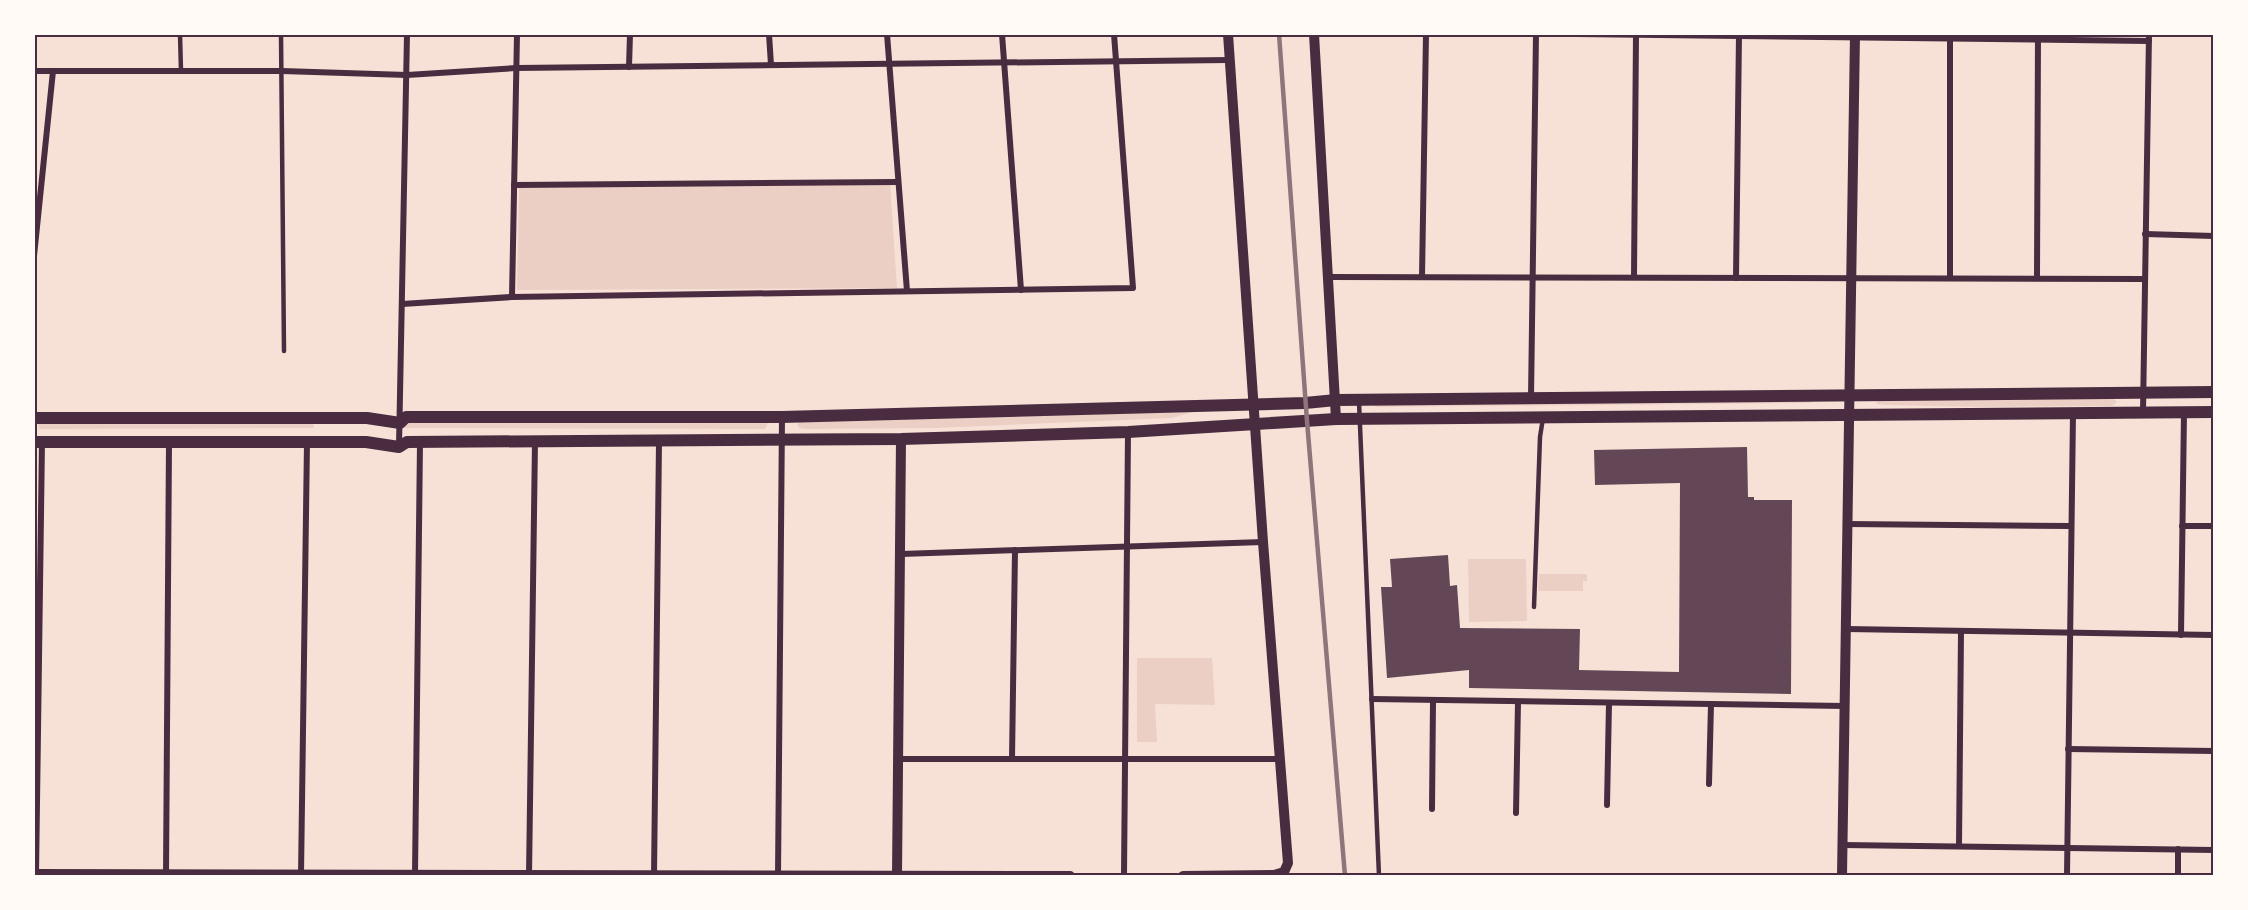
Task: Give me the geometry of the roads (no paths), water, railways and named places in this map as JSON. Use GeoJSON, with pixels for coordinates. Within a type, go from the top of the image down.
{"type":"FeatureCollection","features":[{"type":"Feature","properties":{"kind":"main road"},"geometry":{"type":"LineString","coordinates":[[34,418],[367,418],[400,423],[406,417],[782,417],[1305,403],[1359,399],[2214,392]]}},
{"type":"Feature","properties":{"kind":"main road"},"geometry":{"type":"LineString","coordinates":[[38,442],[366,442],[399,447],[407,442],[901,439],[1128,432],[1336,419],[2214,412]]}},
{"type":"Feature","properties":{"kind":"street"},"geometry":{"type":"LineString","coordinates":[[399,447],[407,34]]}},
{"type":"Feature","properties":{"kind":"street"},"geometry":{"type":"LineString","coordinates":[[512,297],[517,34]]}},
{"type":"Feature","properties":{"kind":"street"},"geometry":{"type":"LineString","coordinates":[[629,67],[630,34]]}},
{"type":"Feature","properties":{"kind":"street"},"geometry":{"type":"LineString","coordinates":[[769,34],[771,65]]}},
{"type":"Feature","properties":{"kind":"street"},"geometry":{"type":"LineString","coordinates":[[887,34],[907,291]]}},
{"type":"Feature","properties":{"kind":"street"},"geometry":{"type":"LineString","coordinates":[[1002,34],[1021,290]]}},
{"type":"Feature","properties":{"kind":"street"},"geometry":{"type":"LineString","coordinates":[[402,304],[512,297],[1133,288],[1114,34]]}},
{"type":"Feature","properties":{"kind":"street"},"geometry":{"type":"LineString","coordinates":[[1183,876],[1274,875],[1284,872],[1288,863],[1228,34]]}},
{"type":"Feature","properties":{"kind":"street"},"geometry":{"type":"LineString","coordinates":[[1314,34],[1336,419]]}},
{"type":"Feature","properties":{"kind":"street"},"geometry":{"type":"LineString","coordinates":[[1422,277],[1425,34]]}},
{"type":"Feature","properties":{"kind":"street"},"geometry":{"type":"LineString","coordinates":[[1531,398],[1536,34]]}},
{"type":"Feature","properties":{"kind":"street"},"geometry":{"type":"LineString","coordinates":[[1576,34],[2149,38],[2143,413]]}},
{"type":"Feature","properties":{"kind":"street"},"geometry":{"type":"LineString","coordinates":[[1634,277],[1636,35]]}},
{"type":"Feature","properties":{"kind":"street"},"geometry":{"type":"LineString","coordinates":[[1736,278],[1739,35]]}},
{"type":"Feature","properties":{"kind":"street"},"geometry":{"type":"LineString","coordinates":[[1842,876],[1855,36]]}},
{"type":"Feature","properties":{"kind":"street"},"geometry":{"type":"LineString","coordinates":[[1950,37],[1950,278]]}},
{"type":"Feature","properties":{"kind":"street"},"geometry":{"type":"LineString","coordinates":[[2037,278],[2038,37]]}},
{"type":"Feature","properties":{"kind":"street"},"geometry":{"type":"LineString","coordinates":[[34,71],[282,71],[407,75],[516,68],[1229,60]]}},
{"type":"Feature","properties":{"kind":"street"},"geometry":{"type":"LineString","coordinates":[[34,256],[53,71]]}},
{"type":"Feature","properties":{"kind":"street"},"geometry":{"type":"LineString","coordinates":[[34,172],[43,172]]}},
{"type":"Feature","properties":{"kind":"street"},"geometry":{"type":"LineString","coordinates":[[514,185],[898,182]]}},
{"type":"Feature","properties":{"kind":"street"},"geometry":{"type":"LineString","coordinates":[[2145,234],[2214,236]]}},
{"type":"Feature","properties":{"kind":"street"},"geometry":{"type":"LineString","coordinates":[[1329,277],[2145,279]]}},
{"type":"Feature","properties":{"kind":"street"},"geometry":{"type":"LineString","coordinates":[[2181,634],[2184,412]]}},
{"type":"Feature","properties":{"kind":"street"},"geometry":{"type":"LineString","coordinates":[[2067,876],[2073,413]]}},
{"type":"Feature","properties":{"kind":"street"},"geometry":{"type":"LineString","coordinates":[[778,875],[782,417]]}},
{"type":"Feature","properties":{"kind":"street"},"geometry":{"type":"LineString","coordinates":[[1124,876],[1128,432]]}},
{"type":"Feature","properties":{"kind":"street"},"geometry":{"type":"LineString","coordinates":[[897,875],[901,439]]}},
{"type":"Feature","properties":{"kind":"street"},"geometry":{"type":"LineString","coordinates":[[529,875],[535,441]]}},
{"type":"Feature","properties":{"kind":"street"},"geometry":{"type":"LineString","coordinates":[[38,442],[36,875],[1070,876]]}},
{"type":"Feature","properties":{"kind":"street"},"geometry":{"type":"LineString","coordinates":[[166,875],[169,442]]}},
{"type":"Feature","properties":{"kind":"street"},"geometry":{"type":"LineString","coordinates":[[301,875],[307,442]]}},
{"type":"Feature","properties":{"kind":"street"},"geometry":{"type":"LineString","coordinates":[[415,875],[420,442]]}},
{"type":"Feature","properties":{"kind":"street"},"geometry":{"type":"LineString","coordinates":[[654,875],[659,442]]}},
{"type":"Feature","properties":{"kind":"street"},"geometry":{"type":"LineString","coordinates":[[1847,524],[2071,526]]}},
{"type":"Feature","properties":{"kind":"street"},"geometry":{"type":"LineString","coordinates":[[2182,525],[2214,526]]}},
{"type":"Feature","properties":{"kind":"street"},"geometry":{"type":"LineString","coordinates":[[901,554],[1263,542]]}},
{"type":"Feature","properties":{"kind":"street"},"geometry":{"type":"LineString","coordinates":[[1012,759],[1015,550]]}},
{"type":"Feature","properties":{"kind":"street"},"geometry":{"type":"LineString","coordinates":[[1846,629],[2214,635]]}},
{"type":"Feature","properties":{"kind":"street"},"geometry":{"type":"LineString","coordinates":[[1959,846],[1961,631]]}},
{"type":"Feature","properties":{"kind":"street"},"geometry":{"type":"LineString","coordinates":[[1372,699],[1845,706]]}},
{"type":"Feature","properties":{"kind":"street"},"geometry":{"type":"LineString","coordinates":[[1432,809],[1433,701]]}},
{"type":"Feature","properties":{"kind":"street"},"geometry":{"type":"LineString","coordinates":[[1516,813],[1518,702]]}},
{"type":"Feature","properties":{"kind":"street"},"geometry":{"type":"LineString","coordinates":[[1607,805],[1609,703]]}},
{"type":"Feature","properties":{"kind":"street"},"geometry":{"type":"LineString","coordinates":[[1709,784],[1711,704]]}},
{"type":"Feature","properties":{"kind":"street"},"geometry":{"type":"LineString","coordinates":[[2068,749],[2214,752]]}},
{"type":"Feature","properties":{"kind":"street"},"geometry":{"type":"LineString","coordinates":[[899,759],[1280,759]]}},
{"type":"Feature","properties":{"kind":"street"},"geometry":{"type":"LineString","coordinates":[[1842,845],[2214,850]]}},
{"type":"Feature","properties":{"kind":"street"},"geometry":{"type":"LineString","coordinates":[[2178,849],[2178,876]]}},
{"type":"Feature","properties":{"kind":"lane"},"geometry":{"type":"LineString","coordinates":[[180,34],[181,71]]}},
{"type":"Feature","properties":{"kind":"lane"},"geometry":{"type":"LineString","coordinates":[[282,34],[284,351]]}},
{"type":"Feature","properties":{"kind":"lane"},"geometry":{"type":"LineString","coordinates":[[1359,399],[1379,876]]}},
{"type":"Feature","properties":{"kind":"lane"},"geometry":{"type":"LineString","coordinates":[[1534,607],[1540,437],[1543,418]]}},
{"type":"Feature","properties":{"kind":"railway"},"geometry":{"type":"LineString","coordinates":[[1279,34],[1307,421],[1345,876]]}}]}
